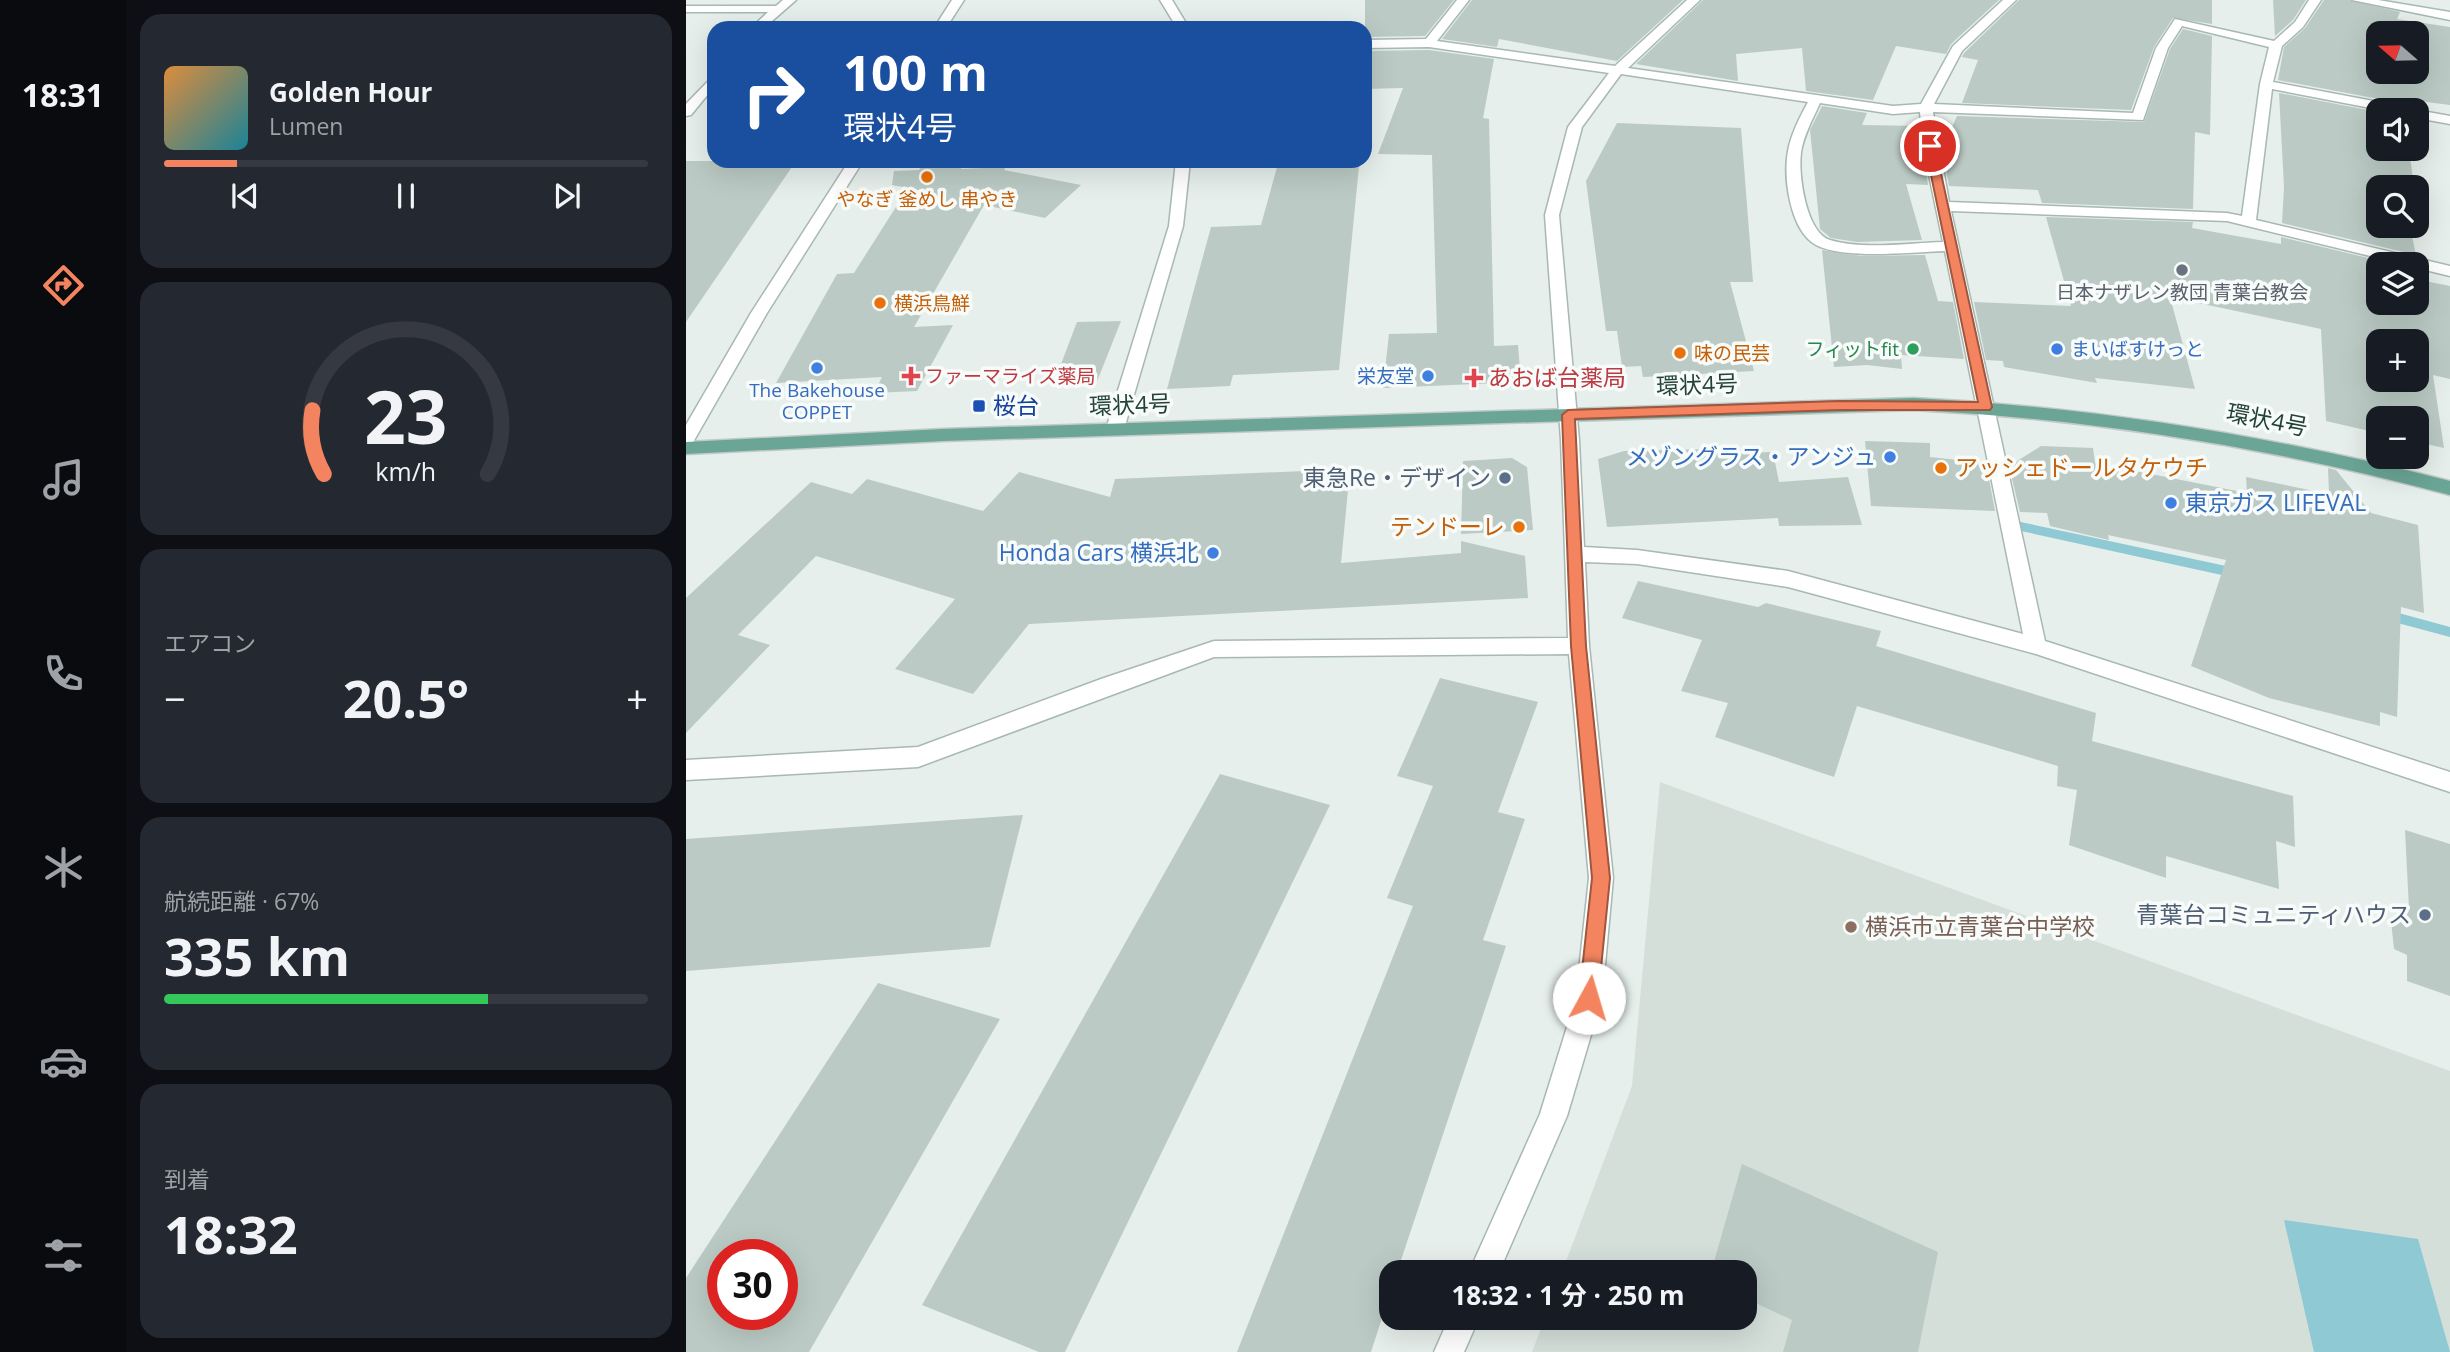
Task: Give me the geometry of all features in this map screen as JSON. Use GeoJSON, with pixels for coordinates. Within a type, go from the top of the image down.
{"type":"FeatureCollection","features":[{"type":"Feature","properties":{"kind":"main road","name":"環状4号"},"geometry":{"type":"LineString","coordinates":[[686,447],[1115,429],[1840,405],[1986,407],[2120,419],[2227,436],[2323,456],[2450,488]]}},
{"type":"Feature","properties":{"kind":"street"},"geometry":{"type":"LineString","coordinates":[[686,7],[692,0]]}},
{"type":"Feature","properties":{"kind":"street"},"geometry":{"type":"LineString","coordinates":[[765,21],[789,0]]}},
{"type":"Feature","properties":{"kind":"street"},"geometry":{"type":"LineString","coordinates":[[944,21],[958,0]]}},
{"type":"Feature","properties":{"kind":"street"},"geometry":{"type":"LineString","coordinates":[[1166,0],[1179,21]]}},
{"type":"Feature","properties":{"kind":"street"},"geometry":{"type":"LineString","coordinates":[[1429,43],[1464,0]]}},
{"type":"Feature","properties":{"kind":"street"},"geometry":{"type":"LineString","coordinates":[[1489,1260],[1553,1116],[1589,998],[1601,878],[1579,646],[1568,415],[1552,215],[1575,127],[1617,71],[1694,0]]}},
{"type":"Feature","properties":{"kind":"street"},"geometry":{"type":"LineString","coordinates":[[2010,0],[1957,49],[1926,108],[1951,246],[2036,646]]}},
{"type":"Feature","properties":{"kind":"street"},"geometry":{"type":"LineString","coordinates":[[2248,224],[2266,84],[2276,45],[2299,24],[2315,0]]}},
{"type":"Feature","properties":{"kind":"street"},"geometry":{"type":"LineString","coordinates":[[2358,0],[2450,16]]}},
{"type":"Feature","properties":{"kind":"street"},"geometry":{"type":"LineString","coordinates":[[686,7],[778,9]]}},
{"type":"Feature","properties":{"kind":"street"},"geometry":{"type":"LineString","coordinates":[[1372,44],[1429,43],[1893,110],[1926,108],[2138,117],[2162,48],[2179,22],[2276,45]]}},
{"type":"Feature","properties":{"kind":"street"},"geometry":{"type":"LineString","coordinates":[[2266,84],[2366,103]]}},
{"type":"Feature","properties":{"kind":"street"},"geometry":{"type":"LineString","coordinates":[[686,112],[707,87]]}},
{"type":"Feature","properties":{"kind":"street"},"geometry":{"type":"LineString","coordinates":[[1816,99],[1793,155],[1800,212],[1811,234],[1824,243],[1911,248],[1951,246]]}},
{"type":"Feature","properties":{"kind":"street"},"geometry":{"type":"LineString","coordinates":[[2429,116],[2450,120]]}},
{"type":"Feature","properties":{"kind":"street"},"geometry":{"type":"LineString","coordinates":[[686,440],[759,313],[852,168]]}},
{"type":"Feature","properties":{"kind":"street"},"geometry":{"type":"LineString","coordinates":[[1115,429],[1176,226],[1182,168]]}},
{"type":"Feature","properties":{"kind":"street"},"geometry":{"type":"LineString","coordinates":[[1943,206],[2227,217],[2450,271]]}},
{"type":"Feature","properties":{"kind":"street"},"geometry":{"type":"LineString","coordinates":[[1575,554],[1637,557],[1788,579],[2036,646],[2450,782]]}},
{"type":"Feature","properties":{"kind":"street"},"geometry":{"type":"LineString","coordinates":[[686,770],[918,757],[1108,685],[1214,649],[1579,646]]}},
{"type":"Feature","properties":{"kind":"street"},"geometry":{"type":"LineString","coordinates":[[1450,1352],[1459,1330]]}},
{"type":"Feature","properties":{"kind":"shaded area","name":"横浜市立青葉台中学校"},"geometry":{"type":"Polygon","coordinates":[[[1660,782],[2450,1071],[2450,1352],[1532,1352],[1540,1330],[1757,1330],[1757,1260],[1567,1260],[1632,1086],[1660,782]]]}},
{"type":"Feature","properties":{"kind":"water"},"geometry":{"type":"Polygon","coordinates":[[[2284,1220],[2418,1239],[2450,1352],[2314,1352],[2284,1220]]]}},
{"type":"Feature","properties":{"kind":"building"},"geometry":{"type":"Polygon","coordinates":[[[1365,0],[1454,0],[1425,36],[1372,37],[1372,21],[1365,21],[1365,0]]]}},
{"type":"Feature","properties":{"kind":"building"},"geometry":{"type":"Polygon","coordinates":[[[1472,0],[1683,0],[1617,61],[1499,39],[1497,47],[1442,39],[1472,0]]]}},
{"type":"Feature","properties":{"kind":"building"},"geometry":{"type":"Polygon","coordinates":[[[1703,0],[1999,0],[1951,44],[1946,54],[1896,46],[1873,100],[1806,91],[1802,48],[1736,54],[1738,81],[1636,64],[1703,0]]]}},
{"type":"Feature","properties":{"kind":"building"},"geometry":{"type":"Polygon","coordinates":[[[2019,0],[2212,0],[2212,24],[2173,18],[2154,47],[2131,110],[1962,103],[1978,60],[1962,57],[1964,53],[2019,0]]]}},
{"type":"Feature","properties":{"kind":"building"},"geometry":{"type":"Polygon","coordinates":[[[2273,0],[2306,0],[2293,20],[2275,36],[2273,0]]]}},
{"type":"Feature","properties":{"kind":"building"},"geometry":{"type":"Polygon","coordinates":[[[2324,0],[2349,0],[2400,12],[2397,19],[2410,21],[2366,21],[2366,84],[2429,84],[2429,24],[2450,27],[2450,105],[2429,102],[2429,98],[2373,98],[2278,80],[2284,47],[2305,28],[2324,0]]]}},
{"type":"Feature","properties":{"kind":"building"},"geometry":{"type":"Polygon","coordinates":[[[2183,29],[2212,36],[2210,135],[2195,132],[2193,209],[2042,203],[2038,190],[1949,186],[1938,126],[1952,127],[1957,116],[2144,122],[2170,49],[2183,29]]]}},
{"type":"Feature","properties":{"kind":"building"},"geometry":{"type":"Polygon","coordinates":[[[1429,50],[1494,59],[1483,118],[1489,119],[1494,346],[1518,345],[1521,382],[1383,388],[1389,334],[1437,333],[1432,155],[1378,154],[1403,88],[1372,89],[1372,51],[1429,50]]]}},
{"type":"Feature","properties":{"kind":"building"},"geometry":{"type":"Polygon","coordinates":[[[2279,93],[2366,110],[2366,161],[2411,161],[2413,175],[2366,175],[2366,238],[2412,238],[2415,252],[2403,252],[2282,223],[2284,187],[2279,93]]]}},
{"type":"Feature","properties":{"kind":"building"},"geometry":{"type":"Polygon","coordinates":[[[1822,106],[1867,113],[1862,125],[1919,126],[1928,185],[1906,184],[1922,240],[1857,242],[1831,238],[1820,229],[1810,130],[1822,106]]]}},
{"type":"Feature","properties":{"kind":"building"},"geometry":{"type":"Polygon","coordinates":[[[1617,123],[1741,128],[1753,282],[1730,282],[1754,371],[1643,377],[1641,366],[1622,367],[1617,331],[1606,331],[1586,181],[1617,123]]]}},
{"type":"Feature","properties":{"kind":"building"},"geometry":{"type":"Polygon","coordinates":[[[686,161],[707,161],[707,168],[791,168],[686,322],[686,161]]]}},
{"type":"Feature","properties":{"kind":"building"},"geometry":{"type":"Polygon","coordinates":[[[1005,168],[1004,170],[1081,185],[1045,218],[984,205],[914,327],[953,325],[917,391],[874,393],[882,377],[776,383],[837,274],[854,273],[908,188],[892,185],[894,171],[1005,168]]]}},
{"type":"Feature","properties":{"kind":"building"},"geometry":{"type":"Polygon","coordinates":[[[1277,168],[1359,168],[1339,370],[1233,375],[1230,386],[1167,389],[1211,227],[1261,225],[1277,168]]]}},
{"type":"Feature","properties":{"kind":"building"},"geometry":{"type":"Polygon","coordinates":[[[2046,217],[2193,222],[2192,228],[2281,244],[2281,237],[2366,257],[2366,315],[2429,315],[2429,282],[2450,286],[2450,379],[2433,375],[2444,448],[2429,445],[2429,406],[2366,406],[2366,430],[2326,421],[2321,329],[2170,297],[2195,389],[2095,378],[2097,383],[2004,367],[2003,361],[1986,360],[1974,302],[2071,306],[2046,217]]]}},
{"type":"Feature","properties":{"kind":"building"},"geometry":{"type":"Polygon","coordinates":[[[1822,250],[1861,256],[1925,255],[1938,301],[1953,302],[1964,359],[1901,355],[1902,369],[1867,365],[1834,367],[1822,250]]]}},
{"type":"Feature","properties":{"kind":"building"},"geometry":{"type":"Polygon","coordinates":[[[1121,321],[1096,384],[1053,385],[1077,322],[1121,321]]]}},
{"type":"Feature","properties":{"kind":"building"},"geometry":{"type":"Polygon","coordinates":[[[1865,441],[1930,443],[1930,457],[1986,463],[1995,511],[1871,506],[1865,441]]]}},
{"type":"Feature","properties":{"kind":"building"},"geometry":{"type":"Polygon","coordinates":[[[2041,446],[2093,448],[2095,463],[2247,493],[2246,477],[2329,494],[2328,468],[2336,470],[2371,513],[2418,525],[2424,613],[2401,607],[2397,717],[2380,712],[2380,726],[2269,698],[2191,666],[2226,560],[2108,535],[2109,540],[2050,526],[2047,513],[2020,512],[2009,466],[2041,446]]]}},
{"type":"Feature","properties":{"kind":"building"},"geometry":{"type":"Polygon","coordinates":[[[1714,449],[1715,454],[1773,452],[1779,482],[1848,477],[1862,525],[1779,526],[1778,518],[1607,527],[1598,459],[1624,451],[1714,449]]]}},
{"type":"Feature","properties":{"kind":"building"},"geometry":{"type":"Polygon","coordinates":[[[1512,458],[1527,467],[1533,530],[1461,534],[1463,461],[1512,458]]]}},
{"type":"Feature","properties":{"kind":"building"},"geometry":{"type":"Polygon","coordinates":[[[1350,469],[1341,563],[1461,553],[1461,541],[1525,556],[1528,598],[1029,624],[973,694],[895,669],[955,599],[816,556],[738,635],[770,645],[686,733],[686,598],[811,482],[852,494],[867,479],[983,511],[1019,472],[1110,497],[1115,479],[1350,469]]]}},
{"type":"Feature","properties":{"kind":"building"},"geometry":{"type":"Polygon","coordinates":[[[1638,581],[1758,607],[1766,603],[1881,631],[1876,646],[2096,713],[2092,741],[2293,796],[2295,847],[2276,841],[2279,889],[2166,856],[2166,878],[2069,845],[2077,790],[2057,786],[2058,766],[1857,706],[1834,777],[1715,737],[1728,703],[1681,691],[1702,640],[1622,618],[1638,581]]]}},
{"type":"Feature","properties":{"kind":"building"},"geometry":{"type":"Polygon","coordinates":[[[1440,678],[1538,702],[1498,812],[1525,819],[1483,940],[1506,946],[1401,1260],[1379,1260],[1379,1327],[1371,1352],[1237,1352],[1413,906],[1387,898],[1433,786],[1397,776],[1440,678]]]}},
{"type":"Feature","properties":{"kind":"building"},"geometry":{"type":"Polygon","coordinates":[[[1220,774],[1330,805],[1065,1352],[1039,1352],[922,1305],[1220,774]]]}},
{"type":"Feature","properties":{"kind":"building"},"geometry":{"type":"Polygon","coordinates":[[[1023,815],[990,947],[686,971],[686,839],[1023,815]]]}},
{"type":"Feature","properties":{"kind":"building","name":"青葉台コミュニティハウス"},"geometry":{"type":"Polygon","coordinates":[[[2405,830],[2450,844],[2450,996],[2407,981],[2407,955],[2394,949],[2391,921],[2409,909],[2405,830]]]}},
{"type":"Feature","properties":{"kind":"building"},"geometry":{"type":"Polygon","coordinates":[[[878,983],[1000,1019],[809,1352],[686,1352],[686,1278],[707,1246],[707,1330],[798,1330],[798,1239],[711,1239],[878,983]]]}},
{"type":"Feature","properties":{"kind":"building"},"geometry":{"type":"Polygon","coordinates":[[[1742,1164],[1938,1252],[1918,1352],[1783,1352],[1792,1320],[1757,1304],[1757,1260],[1714,1260],[1742,1164]]]}},
{"type":"Feature","properties":{"kind":"waterway"},"geometry":{"type":"LineString","coordinates":[[2016,526],[2240,574]]}},
{"type":"Feature","properties":{"kind":"waterway"},"geometry":{"type":"LineString","coordinates":[[2384,614],[2450,632]]}},
{"type":"Feature","properties":{"kind":"place","name":"やなぎ 釜めし 串やき"},"geometry":{"type":"Point","coordinates":[927,177]}},
{"type":"Feature","properties":{"kind":"place","name":"日本ナザレン教団 青葉台教会"},"geometry":{"type":"Point","coordinates":[2182,270]}},
{"type":"Feature","properties":{"kind":"place","name":"横浜鳥鮮"},"geometry":{"type":"Point","coordinates":[880,303]}},
{"type":"Feature","properties":{"kind":"place","name":"フィットfit"},"geometry":{"type":"Point","coordinates":[1913,349]}},
{"type":"Feature","properties":{"kind":"place","name":"まいばすけっと"},"geometry":{"type":"Point","coordinates":[2057,349]}},
{"type":"Feature","properties":{"kind":"place","name":"味の民芸"},"geometry":{"type":"Point","coordinates":[1680,353]}},
{"type":"Feature","properties":{"kind":"place","name":"The Bakehouse COPPET"},"geometry":{"type":"Point","coordinates":[817,368]}},
{"type":"Feature","properties":{"kind":"place","name":"ファーマライズ薬局"},"geometry":{"type":"Point","coordinates":[911,376]}},
{"type":"Feature","properties":{"kind":"place","name":"栄友堂"},"geometry":{"type":"Point","coordinates":[1428,376]}},
{"type":"Feature","properties":{"kind":"place","name":"あおば台薬局"},"geometry":{"type":"Point","coordinates":[1474,378]}},
{"type":"Feature","properties":{"kind":"place","name":"桜台"},"geometry":{"type":"Point","coordinates":[979,406]}},
{"type":"Feature","properties":{"kind":"place","name":"メゾングラス・アンジュ"},"geometry":{"type":"Point","coordinates":[1890,457]}},
{"type":"Feature","properties":{"kind":"place","name":"アッシェドールタケウチ"},"geometry":{"type":"Point","coordinates":[1941,468]}},
{"type":"Feature","properties":{"kind":"place","name":"東急Re・デザイン"},"geometry":{"type":"Point","coordinates":[1505,478]}},
{"type":"Feature","properties":{"kind":"place","name":"東京ガス LIFEVAL"},"geometry":{"type":"Point","coordinates":[2171,503]}},
{"type":"Feature","properties":{"kind":"place","name":"テンドーレ"},"geometry":{"type":"Point","coordinates":[1519,527]}},
{"type":"Feature","properties":{"kind":"place","name":"Honda Cars 横浜北"},"geometry":{"type":"Point","coordinates":[1213,553]}},
{"type":"Feature","properties":{"kind":"place","name":"青葉台コミュニティハウス"},"geometry":{"type":"Point","coordinates":[2425,915]}},
{"type":"Feature","properties":{"kind":"place","name":"横浜市立青葉台中学校"},"geometry":{"type":"Point","coordinates":[1851,927]}},
{"type":"Feature","properties":{"kind":"route"},"geometry":{"type":"LineString","coordinates":[[1589,998],[1601,878],[1579,646],[1568,415],[1840,405],[1986,407],[1930,146]]}}]}
